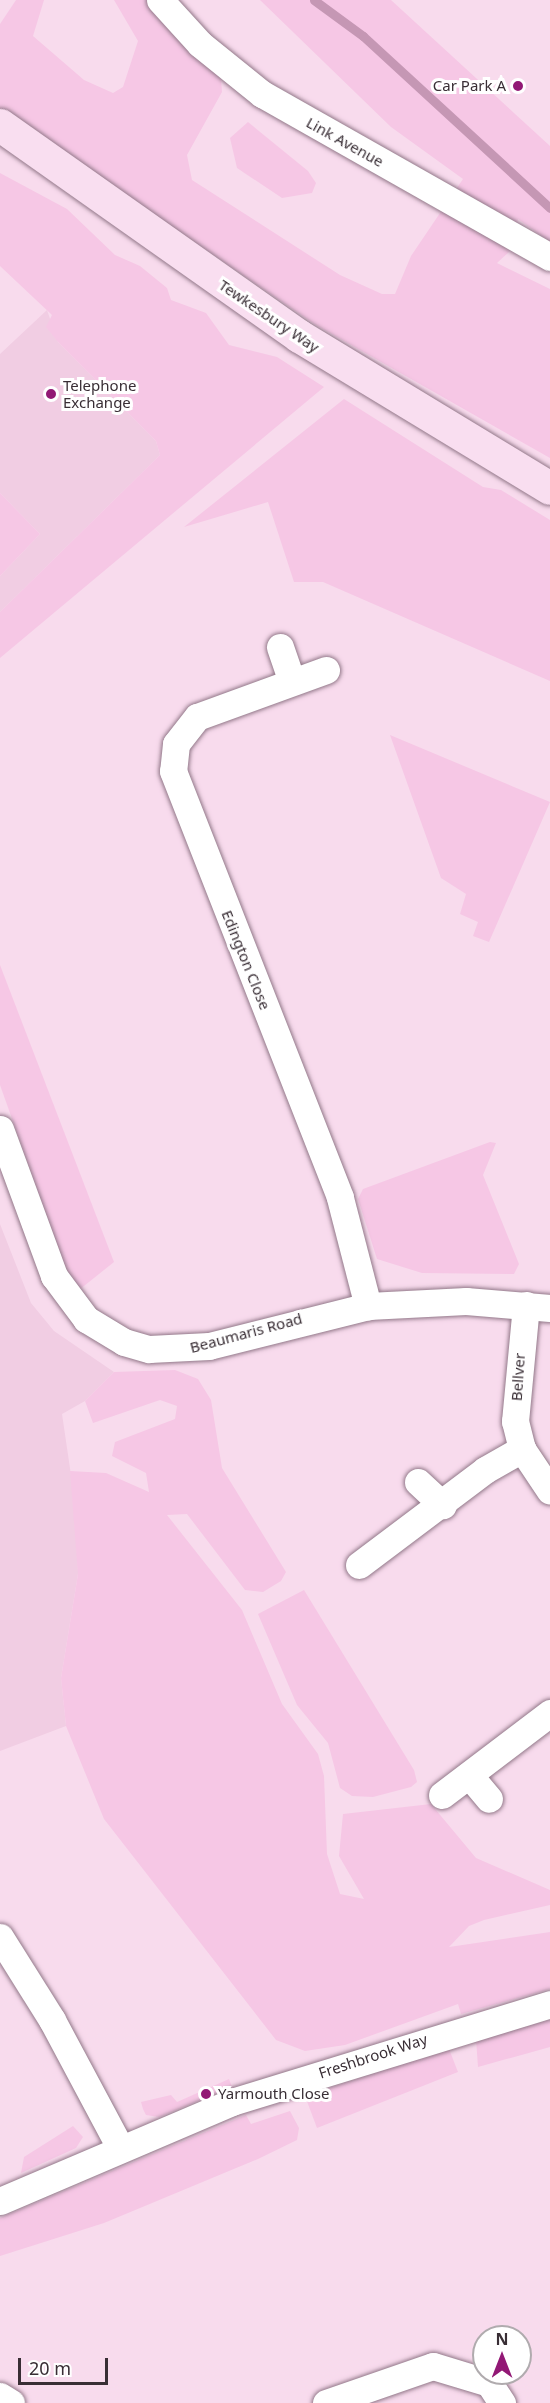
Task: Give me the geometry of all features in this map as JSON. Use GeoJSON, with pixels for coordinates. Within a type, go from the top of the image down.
{"type":"FeatureCollection","features":[{"type":"Feature","properties":{"kind":"main road","name":"Tewkesbury Way"},"geometry":{"type":"LineString","coordinates":[[0,125],[299,336],[550,488]]}},
{"type":"Feature","properties":{"kind":"street","name":"Link Avenue"},"geometry":{"type":"LineString","coordinates":[[160,0],[200,44],[262,94],[550,257]]}},
{"type":"Feature","properties":{"kind":"street"},"geometry":{"type":"LineString","coordinates":[[280,647],[292,681]]}},
{"type":"Feature","properties":{"kind":"street","name":"Edington Close"},"geometry":{"type":"LineString","coordinates":[[326,670],[197,717],[176,744],[172,771],[340,1198],[369,1306]]}},
{"type":"Feature","properties":{"kind":"street","name":"Beaumaris Road"},"geometry":{"type":"LineString","coordinates":[[0,1129],[54,1276],[86,1319],[124,1342],[149,1349],[209,1346],[369,1306],[461,1301],[538,1306]]}},
{"type":"Feature","properties":{"kind":"street","name":"Bellver"},"geometry":{"type":"LineString","coordinates":[[538,1306],[516,1371],[515,1421],[522,1449],[550,1491]]}},
{"type":"Feature","properties":{"kind":"street"},"geometry":{"type":"LineString","coordinates":[[359,1565],[443,1505],[484,1470],[522,1449]]}},
{"type":"Feature","properties":{"kind":"street"},"geometry":{"type":"LineString","coordinates":[[418,1482],[443,1505]]}},
{"type":"Feature","properties":{"kind":"street"},"geometry":{"type":"LineString","coordinates":[[442,1795],[550,1713]]}},
{"type":"Feature","properties":{"kind":"street"},"geometry":{"type":"LineString","coordinates":[[469,1775],[489,1800]]}},
{"type":"Feature","properties":{"kind":"street"},"geometry":{"type":"LineString","coordinates":[[0,1937],[19,1963],[121,2149]]}},
{"type":"Feature","properties":{"kind":"street","name":"Freshbrook Way"},"geometry":{"type":"LineString","coordinates":[[0,2201],[121,2149],[339,2066],[550,2004]]}},
{"type":"Feature","properties":{"kind":"street"},"geometry":{"type":"LineString","coordinates":[[326,2403],[433,2366],[489,2383],[502,2403]]}},
{"type":"Feature","properties":{"kind":"street"},"geometry":{"type":"LineString","coordinates":[[0,2396],[11,2403]]}},
{"type":"Feature","properties":{"kind":"shaded area"},"geometry":{"type":"Polygon","coordinates":[[[16,0],[44,0],[33,36],[84,80],[113,93],[123,87],[138,41],[114,0],[147,0],[221,79],[222,92],[187,155],[192,180],[340,275],[382,294],[395,294],[411,256],[463,179],[391,127],[260,0],[391,0],[550,146],[550,242],[518,219],[511,250],[497,263],[550,289],[550,458],[316,325],[114,187],[0,118],[0,24],[16,0]]]}},
{"type":"Feature","properties":{"kind":"shaded area"},"geometry":{"type":"Polygon","coordinates":[[[248,122],[308,171],[316,183],[312,193],[282,198],[237,168],[230,138],[248,122]]]}},
{"type":"Feature","properties":{"kind":"shaded area"},"geometry":{"type":"Polygon","coordinates":[[[0,173],[67,209],[115,255],[140,266],[167,288],[171,300],[206,313],[229,345],[277,357],[324,387],[0,658],[0,612],[160,455],[156,441],[46,327],[52,315],[0,266],[0,173]]]}},
{"type":"Feature","properties":{"kind":"shaded area"},"geometry":{"type":"Polygon","coordinates":[[[47,310],[58,342],[156,441],[160,455],[0,612],[0,576],[40,534],[0,493],[0,354],[47,310]]]}},
{"type":"Feature","properties":{"kind":"shaded area"},"geometry":{"type":"Polygon","coordinates":[[[344,399],[483,487],[501,490],[550,520],[550,681],[323,582],[294,582],[268,502],[184,527],[344,399]]]}},
{"type":"Feature","properties":{"kind":"shaded area"},"geometry":{"type":"Polygon","coordinates":[[[0,493],[40,534],[0,576],[0,493]]]}},
{"type":"Feature","properties":{"kind":"shaded area"},"geometry":{"type":"Polygon","coordinates":[[[390,735],[550,802],[489,942],[473,936],[478,922],[460,914],[466,894],[441,878],[390,735]]]}},
{"type":"Feature","properties":{"kind":"shaded area"},"geometry":{"type":"Polygon","coordinates":[[[0,965],[114,1262],[79,1290],[63,1262],[0,1085],[0,965]]]}},
{"type":"Feature","properties":{"kind":"shaded area"},"geometry":{"type":"Polygon","coordinates":[[[490,1142],[496,1143],[483,1175],[519,1264],[514,1274],[422,1273],[377,1259],[358,1199],[363,1189],[490,1142]]]}},
{"type":"Feature","properties":{"kind":"shaded area"},"geometry":{"type":"Polygon","coordinates":[[[0,1224],[31,1303],[54,1331],[114,1372],[85,1401],[62,1414],[77,1516],[78,1574],[61,1678],[66,1726],[0,1751],[0,1224]]]}},
{"type":"Feature","properties":{"kind":"shaded area"},"geometry":{"type":"Polygon","coordinates":[[[175,1370],[198,1379],[211,1400],[222,1468],[286,1572],[281,1581],[263,1592],[245,1590],[187,1514],[167,1515],[242,1610],[282,1704],[318,1754],[324,1776],[327,1854],[340,1894],[364,1899],[339,1856],[343,1814],[431,1804],[476,1858],[550,1890],[550,1905],[484,1920],[469,1926],[449,1947],[550,1932],[550,1989],[461,2014],[458,2004],[345,2045],[305,2051],[276,2040],[104,1819],[66,1726],[61,1678],[78,1574],[70,1471],[106,1473],[149,1492],[146,1473],[112,1456],[115,1442],[175,1419],[177,1406],[160,1400],[93,1423],[85,1401],[114,1372],[175,1370]]]}},
{"type":"Feature","properties":{"kind":"shaded area"},"geometry":{"type":"Polygon","coordinates":[[[304,1590],[414,1770],[417,1782],[411,1787],[373,1797],[352,1796],[340,1788],[328,1743],[297,1705],[258,1614],[304,1590]]]}},
{"type":"Feature","properties":{"kind":"shaded area"},"geometry":{"type":"Polygon","coordinates":[[[550,2020],[550,2047],[478,2067],[476,2039],[550,2020]]]}},
{"type":"Feature","properties":{"kind":"shaded area"},"geometry":{"type":"Polygon","coordinates":[[[449,2049],[458,2072],[317,2128],[305,2096],[449,2049]]]}},
{"type":"Feature","properties":{"kind":"shaded area"},"geometry":{"type":"Polygon","coordinates":[[[229,2079],[232,2087],[159,2117],[146,2115],[143,2109],[141,2102],[171,2095],[177,2102],[229,2079]]]}},
{"type":"Feature","properties":{"kind":"shaded area"},"geometry":{"type":"Polygon","coordinates":[[[290,2111],[299,2128],[297,2140],[258,2159],[104,2223],[0,2256],[0,2218],[246,2115],[251,2124],[290,2111]]]}},
{"type":"Feature","properties":{"kind":"shaded area"},"geometry":{"type":"Polygon","coordinates":[[[73,2126],[83,2137],[76,2148],[21,2173],[24,2157],[73,2126]]]}},
{"type":"Feature","properties":{"kind":"waterway"},"geometry":{"type":"LineString","coordinates":[[314,0],[363,36],[550,208]]}},
{"type":"Feature","properties":{"kind":"place","name":"Car Park A"},"geometry":{"type":"Point","coordinates":[518,86]}},
{"type":"Feature","properties":{"kind":"place","name":"Telephone Exchange"},"geometry":{"type":"Point","coordinates":[51,394]}},
{"type":"Feature","properties":{"kind":"place","name":"Yarmouth Close"},"geometry":{"type":"Point","coordinates":[206,2094]}}]}
